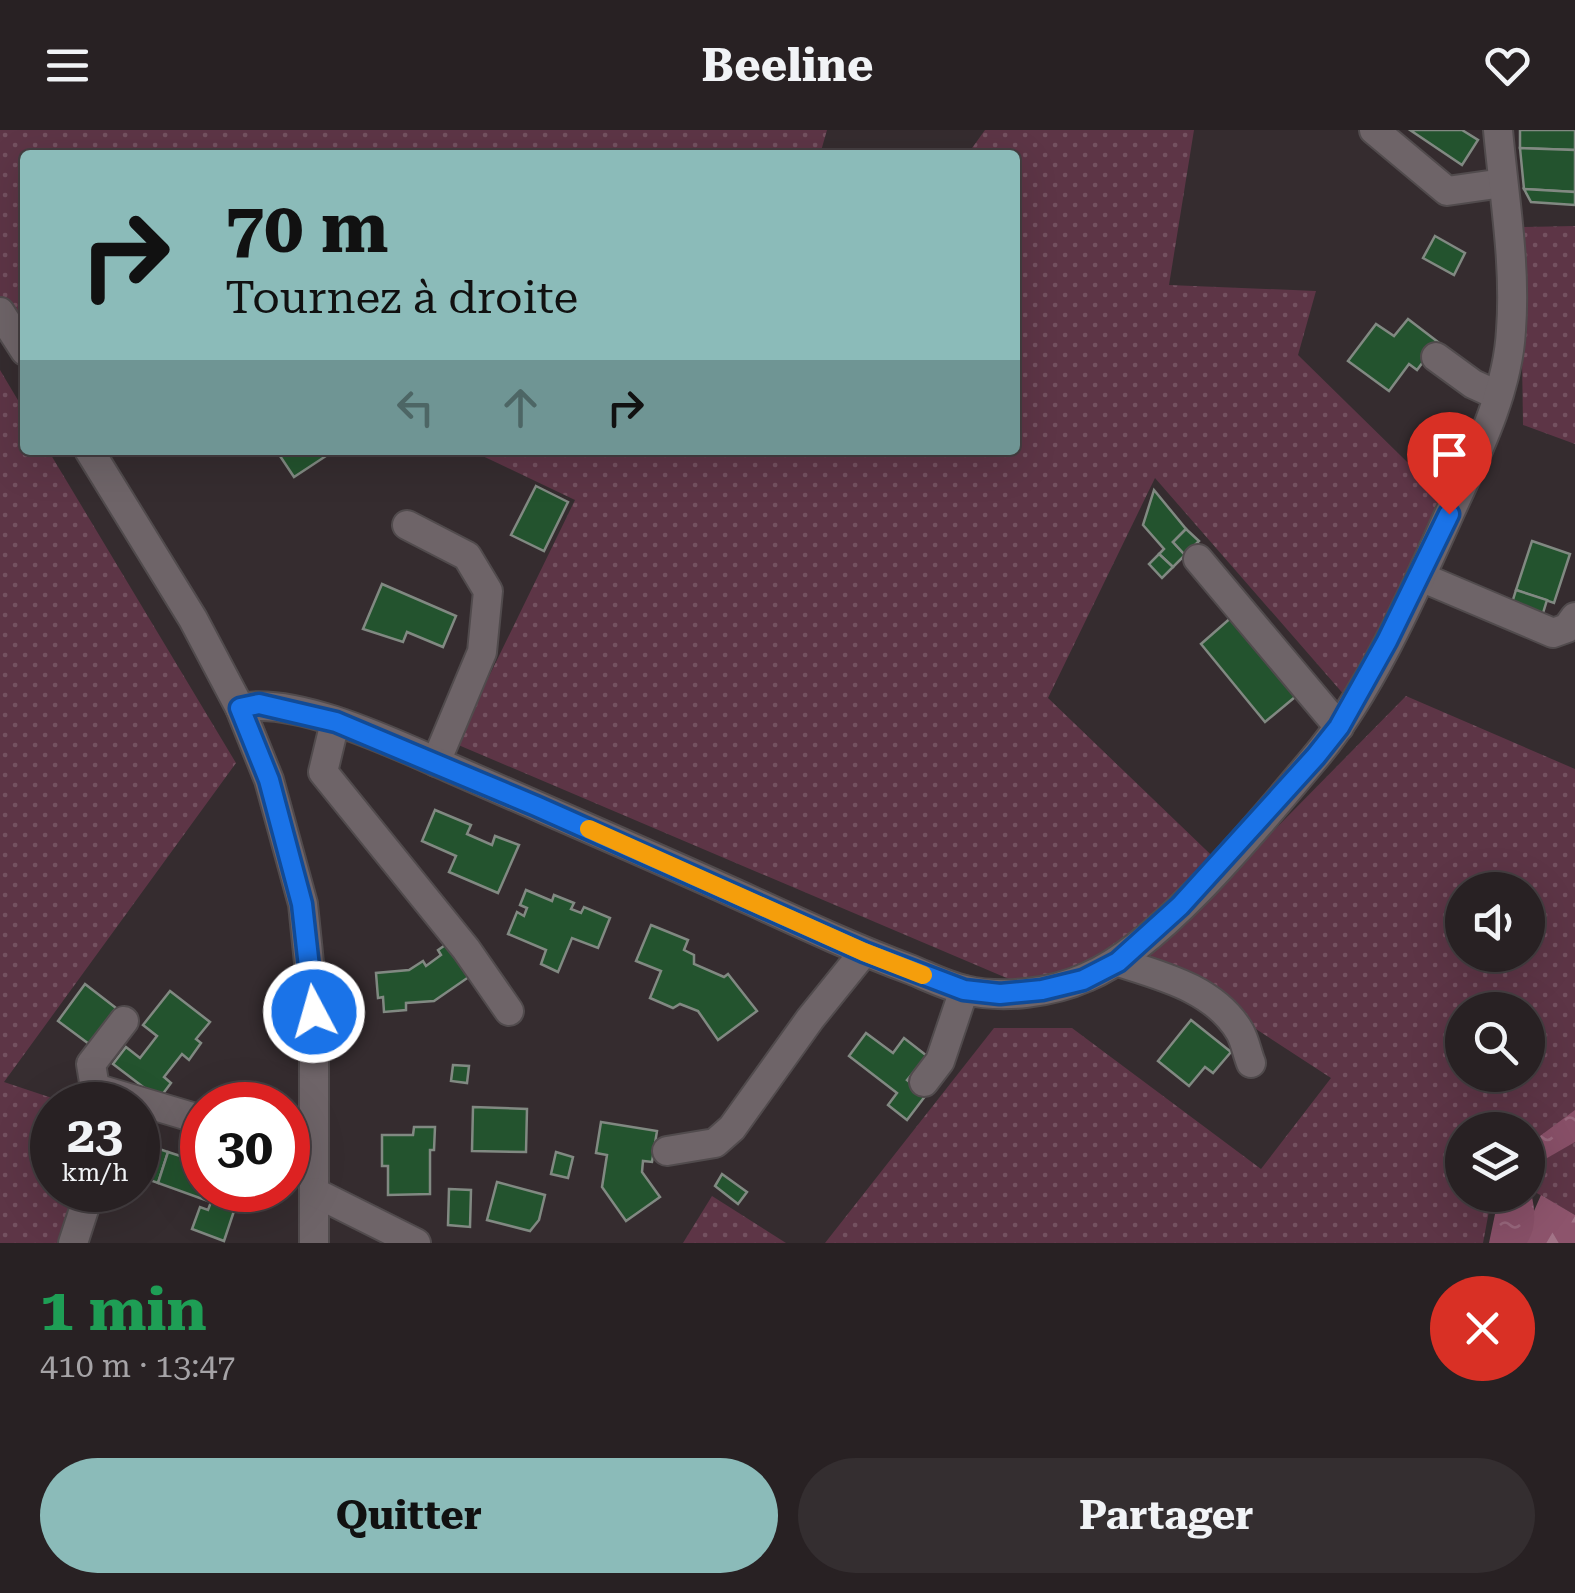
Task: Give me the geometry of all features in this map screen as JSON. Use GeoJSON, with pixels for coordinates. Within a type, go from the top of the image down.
{"type":"FeatureCollection","features":[{"type":"Feature","properties":{"kind":"street"},"geometry":{"type":"LineString","coordinates":[[1374,130],[1447,191],[1503,184]]}},
{"type":"Feature","properties":{"kind":"street"},"geometry":{"type":"LineString","coordinates":[[240,708],[259,704],[336,722],[436,762],[864,952],[964,990],[1000,994],[1042,990],[1083,980],[1118,962],[1180,906],[1258,823],[1339,727],[1421,577],[1478,450],[1512,334],[1511,273],[1498,130]]}},
{"type":"Feature","properties":{"kind":"street"},"geometry":{"type":"LineString","coordinates":[[0,312],[20,343]]}},
{"type":"Feature","properties":{"kind":"street"},"geometry":{"type":"LineString","coordinates":[[1436,357],[1473,384],[1497,395]]}},
{"type":"Feature","properties":{"kind":"street"},"geometry":{"type":"LineString","coordinates":[[92,455],[193,619],[240,708],[269,780],[302,904],[314,1012],[307,1082]]}},
{"type":"Feature","properties":{"kind":"street"},"geometry":{"type":"LineString","coordinates":[[407,524],[467,556],[488,591],[482,652],[436,762]]}},
{"type":"Feature","properties":{"kind":"street"},"geometry":{"type":"LineString","coordinates":[[1198,558],[1339,727]]}},
{"type":"Feature","properties":{"kind":"street"},"geometry":{"type":"LineString","coordinates":[[1421,577],[1553,632],[1567,628],[1575,617]]}},
{"type":"Feature","properties":{"kind":"street"},"geometry":{"type":"LineString","coordinates":[[336,722],[323,772],[466,949],[510,1011]]}},
{"type":"Feature","properties":{"kind":"street"},"geometry":{"type":"LineString","coordinates":[[667,1151],[715,1143],[732,1128],[864,952]]}},
{"type":"Feature","properties":{"kind":"street"},"geometry":{"type":"LineString","coordinates":[[1118,962],[1212,1000],[1240,1032],[1250,1062]]}},
{"type":"Feature","properties":{"kind":"street"},"geometry":{"type":"LineString","coordinates":[[924,1082],[940,1061],[964,990]]}},
{"type":"Feature","properties":{"kind":"street"},"geometry":{"type":"LineString","coordinates":[[124,1020],[91,1064],[95,1088],[180,1113]]}},
{"type":"Feature","properties":{"kind":"street"},"geometry":{"type":"LineString","coordinates":[[310,1179],[314,1192],[314,1243]]}},
{"type":"Feature","properties":{"kind":"street"},"geometry":{"type":"LineString","coordinates":[[314,1192],[416,1243]]}},
{"type":"Feature","properties":{"kind":"street"},"geometry":{"type":"LineString","coordinates":[[72,1243],[83,1212]]}},
{"type":"Feature","properties":{"kind":"shaded area"},"geometry":{"type":"Polygon","coordinates":[[[0,130],[827,130],[821,150],[20,150],[20,338],[0,308],[0,130]]]}},
{"type":"Feature","properties":{"kind":"shaded area"},"geometry":{"type":"Polygon","coordinates":[[[985,130],[1194,130],[1169,285],[1316,291],[1298,355],[1451,505],[1346,697],[1155,478],[1048,698],[1231,874],[1406,696],[1575,769],[1575,1215],[1545,1198],[1545,1112],[1445,1112],[1445,1212],[1489,1212],[1483,1243],[825,1243],[994,1028],[1072,1028],[1261,1169],[1331,1078],[1161,967],[1016,982],[456,744],[575,500],[480,455],[1020,455],[1020,150],[971,150],[985,130]]]}},
{"type":"Feature","properties":{"kind":"shaded area"},"geometry":{"type":"Polygon","coordinates":[[[1575,226],[1575,444],[1523,425],[1520,227],[1575,226]]]}},
{"type":"Feature","properties":{"kind":"shaded area"},"geometry":{"type":"Polygon","coordinates":[[[0,370],[20,404],[20,455],[51,455],[236,763],[4,1082],[30,1091],[30,1212],[72,1212],[60,1243],[0,1243],[0,370]]]}},
{"type":"Feature","properties":{"kind":"shaded area"},"geometry":{"type":"Polygon","coordinates":[[[712,1196],[786,1243],[683,1243],[712,1196]]]}},
{"type":"Feature","properties":{"kind":"green space"},"geometry":{"type":"Polygon","coordinates":[[[1545,1197],[1575,1215],[1575,1243],[1520,1243],[1534,1212],[1545,1212],[1545,1197]]]}},
{"type":"Feature","properties":{"kind":"water"},"geometry":{"type":"Polygon","coordinates":[[[1575,1110],[1575,1142],[1545,1159],[1545,1132],[1575,1110]]]}},
{"type":"Feature","properties":{"kind":"water"},"geometry":{"type":"Polygon","coordinates":[[[1495,1212],[1533,1212],[1527,1243],[1489,1243],[1495,1212]]]}},
{"type":"Feature","properties":{"kind":"building"},"geometry":{"type":"Polygon","coordinates":[[[1410,130],[1462,130],[1478,140],[1462,165],[1410,130]]]}},
{"type":"Feature","properties":{"kind":"building"},"geometry":{"type":"Polygon","coordinates":[[[1520,130],[1575,130],[1575,150],[1520,148],[1520,130]]]}},
{"type":"Feature","properties":{"kind":"building"},"geometry":{"type":"Polygon","coordinates":[[[1520,148],[1575,150],[1575,192],[1524,189],[1520,148]]]}},
{"type":"Feature","properties":{"kind":"building"},"geometry":{"type":"Polygon","coordinates":[[[1524,189],[1575,192],[1575,205],[1531,202],[1524,189]]]}},
{"type":"Feature","properties":{"kind":"building"},"geometry":{"type":"Polygon","coordinates":[[[1435,236],[1465,253],[1454,275],[1423,258],[1435,236]]]}},
{"type":"Feature","properties":{"kind":"building"},"geometry":{"type":"Polygon","coordinates":[[[1408,319],[1438,342],[1417,370],[1409,364],[1389,391],[1348,361],[1376,324],[1394,336],[1408,319]]]}},
{"type":"Feature","properties":{"kind":"building"},"geometry":{"type":"Polygon","coordinates":[[[279,455],[325,455],[326,456],[294,477],[279,455]]]}},
{"type":"Feature","properties":{"kind":"building"},"geometry":{"type":"Polygon","coordinates":[[[536,486],[568,502],[544,551],[511,535],[536,486]]]}},
{"type":"Feature","properties":{"kind":"building"},"geometry":{"type":"Polygon","coordinates":[[[1154,490],[1186,529],[1173,542],[1185,555],[1173,567],[1159,554],[1164,549],[1143,525],[1154,490]]]}},
{"type":"Feature","properties":{"kind":"building"},"geometry":{"type":"Polygon","coordinates":[[[1186,529],[1199,541],[1185,555],[1173,542],[1186,529]]]}},
{"type":"Feature","properties":{"kind":"building"},"geometry":{"type":"Polygon","coordinates":[[[1532,541],[1570,554],[1554,603],[1516,590],[1532,541]]]}},
{"type":"Feature","properties":{"kind":"building"},"geometry":{"type":"Polygon","coordinates":[[[1159,554],[1173,567],[1162,578],[1149,564],[1159,554]]]}},
{"type":"Feature","properties":{"kind":"building"},"geometry":{"type":"Polygon","coordinates":[[[382,584],[456,616],[443,647],[407,632],[403,642],[363,629],[382,584]]]}},
{"type":"Feature","properties":{"kind":"building"},"geometry":{"type":"Polygon","coordinates":[[[1516,590],[1547,600],[1543,613],[1512,603],[1516,590]]]}},
{"type":"Feature","properties":{"kind":"building"},"geometry":{"type":"Polygon","coordinates":[[[1234,615],[1301,692],[1265,722],[1201,644],[1234,615]]]}},
{"type":"Feature","properties":{"kind":"building"},"geometry":{"type":"Polygon","coordinates":[[[435,810],[471,825],[467,834],[492,845],[495,836],[519,845],[498,893],[449,872],[456,856],[422,841],[435,810]]]}},
{"type":"Feature","properties":{"kind":"building"},"geometry":{"type":"Polygon","coordinates":[[[526,890],[552,901],[554,895],[574,903],[571,909],[581,913],[584,907],[610,918],[598,948],[572,938],[558,972],[541,964],[546,950],[508,934],[517,912],[524,916],[527,908],[520,905],[526,890]]]}},
{"type":"Feature","properties":{"kind":"building"},"geometry":{"type":"Polygon","coordinates":[[[651,925],[688,940],[684,950],[694,955],[694,964],[724,977],[728,974],[757,1011],[718,1040],[698,1011],[680,1004],[673,1008],[650,998],[661,971],[636,961],[651,925]]]}},
{"type":"Feature","properties":{"kind":"building"},"geometry":{"type":"Polygon","coordinates":[[[454,939],[476,972],[434,1001],[406,1003],[406,1010],[384,1012],[383,997],[378,998],[376,973],[409,970],[423,961],[426,966],[441,955],[438,950],[454,939]]]}},
{"type":"Feature","properties":{"kind":"building"},"geometry":{"type":"Polygon","coordinates":[[[85,984],[116,1008],[89,1044],[58,1021],[85,984]]]}},
{"type":"Feature","properties":{"kind":"building"},"geometry":{"type":"Polygon","coordinates":[[[170,991],[210,1022],[196,1039],[201,1043],[189,1060],[182,1054],[164,1077],[171,1083],[160,1098],[160,1082],[137,1082],[113,1064],[126,1047],[140,1058],[157,1036],[143,1025],[170,991]]]}},
{"type":"Feature","properties":{"kind":"building"},"geometry":{"type":"Polygon","coordinates":[[[1191,1020],[1231,1052],[1213,1073],[1205,1067],[1189,1086],[1158,1061],[1191,1020]]]}},
{"type":"Feature","properties":{"kind":"building"},"geometry":{"type":"Polygon","coordinates":[[[866,1033],[893,1053],[904,1038],[927,1056],[907,1080],[926,1095],[907,1120],[888,1105],[897,1093],[849,1056],[866,1033]]]}},
{"type":"Feature","properties":{"kind":"building"},"geometry":{"type":"Polygon","coordinates":[[[453,1065],[469,1066],[467,1083],[451,1081],[453,1065]]]}},
{"type":"Feature","properties":{"kind":"building"},"geometry":{"type":"Polygon","coordinates":[[[473,1107],[527,1109],[526,1152],[472,1151],[473,1107]]]}},
{"type":"Feature","properties":{"kind":"building"},"geometry":{"type":"Polygon","coordinates":[[[601,1122],[657,1131],[652,1162],[643,1161],[642,1172],[660,1197],[626,1221],[602,1187],[607,1155],[596,1153],[601,1122]]]}},
{"type":"Feature","properties":{"kind":"building"},"geometry":{"type":"Polygon","coordinates":[[[414,1127],[435,1127],[434,1150],[430,1150],[430,1194],[388,1195],[388,1166],[382,1166],[382,1135],[413,1135],[414,1127]]]}},
{"type":"Feature","properties":{"kind":"building"},"geometry":{"type":"Polygon","coordinates":[[[160,1149],[168,1152],[160,1177],[160,1149]]]}},
{"type":"Feature","properties":{"kind":"building"},"geometry":{"type":"Polygon","coordinates":[[[168,1152],[180,1156],[180,1191],[160,1184],[168,1152]]]}},
{"type":"Feature","properties":{"kind":"building"},"geometry":{"type":"Polygon","coordinates":[[[556,1152],[573,1157],[568,1178],[551,1174],[556,1152]]]}},
{"type":"Feature","properties":{"kind":"building"},"geometry":{"type":"Polygon","coordinates":[[[722,1174],[747,1192],[738,1204],[715,1186],[722,1174]]]}},
{"type":"Feature","properties":{"kind":"building"},"geometry":{"type":"Polygon","coordinates":[[[497,1182],[545,1195],[539,1220],[530,1231],[487,1220],[497,1182]]]}},
{"type":"Feature","properties":{"kind":"building"},"geometry":{"type":"Polygon","coordinates":[[[449,1189],[471,1190],[470,1227],[448,1225],[449,1189]]]}},
{"type":"Feature","properties":{"kind":"building"},"geometry":{"type":"Polygon","coordinates":[[[198,1212],[234,1212],[224,1241],[192,1229],[198,1212]]]}},
{"type":"Feature","properties":{"kind":"slow traffic"},"geometry":{"type":"LineString","coordinates":[[589,829],[923,975]]}},
{"type":"Feature","properties":{"kind":"route"},"geometry":{"type":"LineString","coordinates":[[314,1012],[302,904],[269,780],[240,708],[259,704],[336,722],[436,762],[864,952],[964,990],[1000,994],[1042,990],[1083,980],[1118,962],[1180,906],[1316,756],[1339,727],[1387,641],[1449,514]]}}]}
